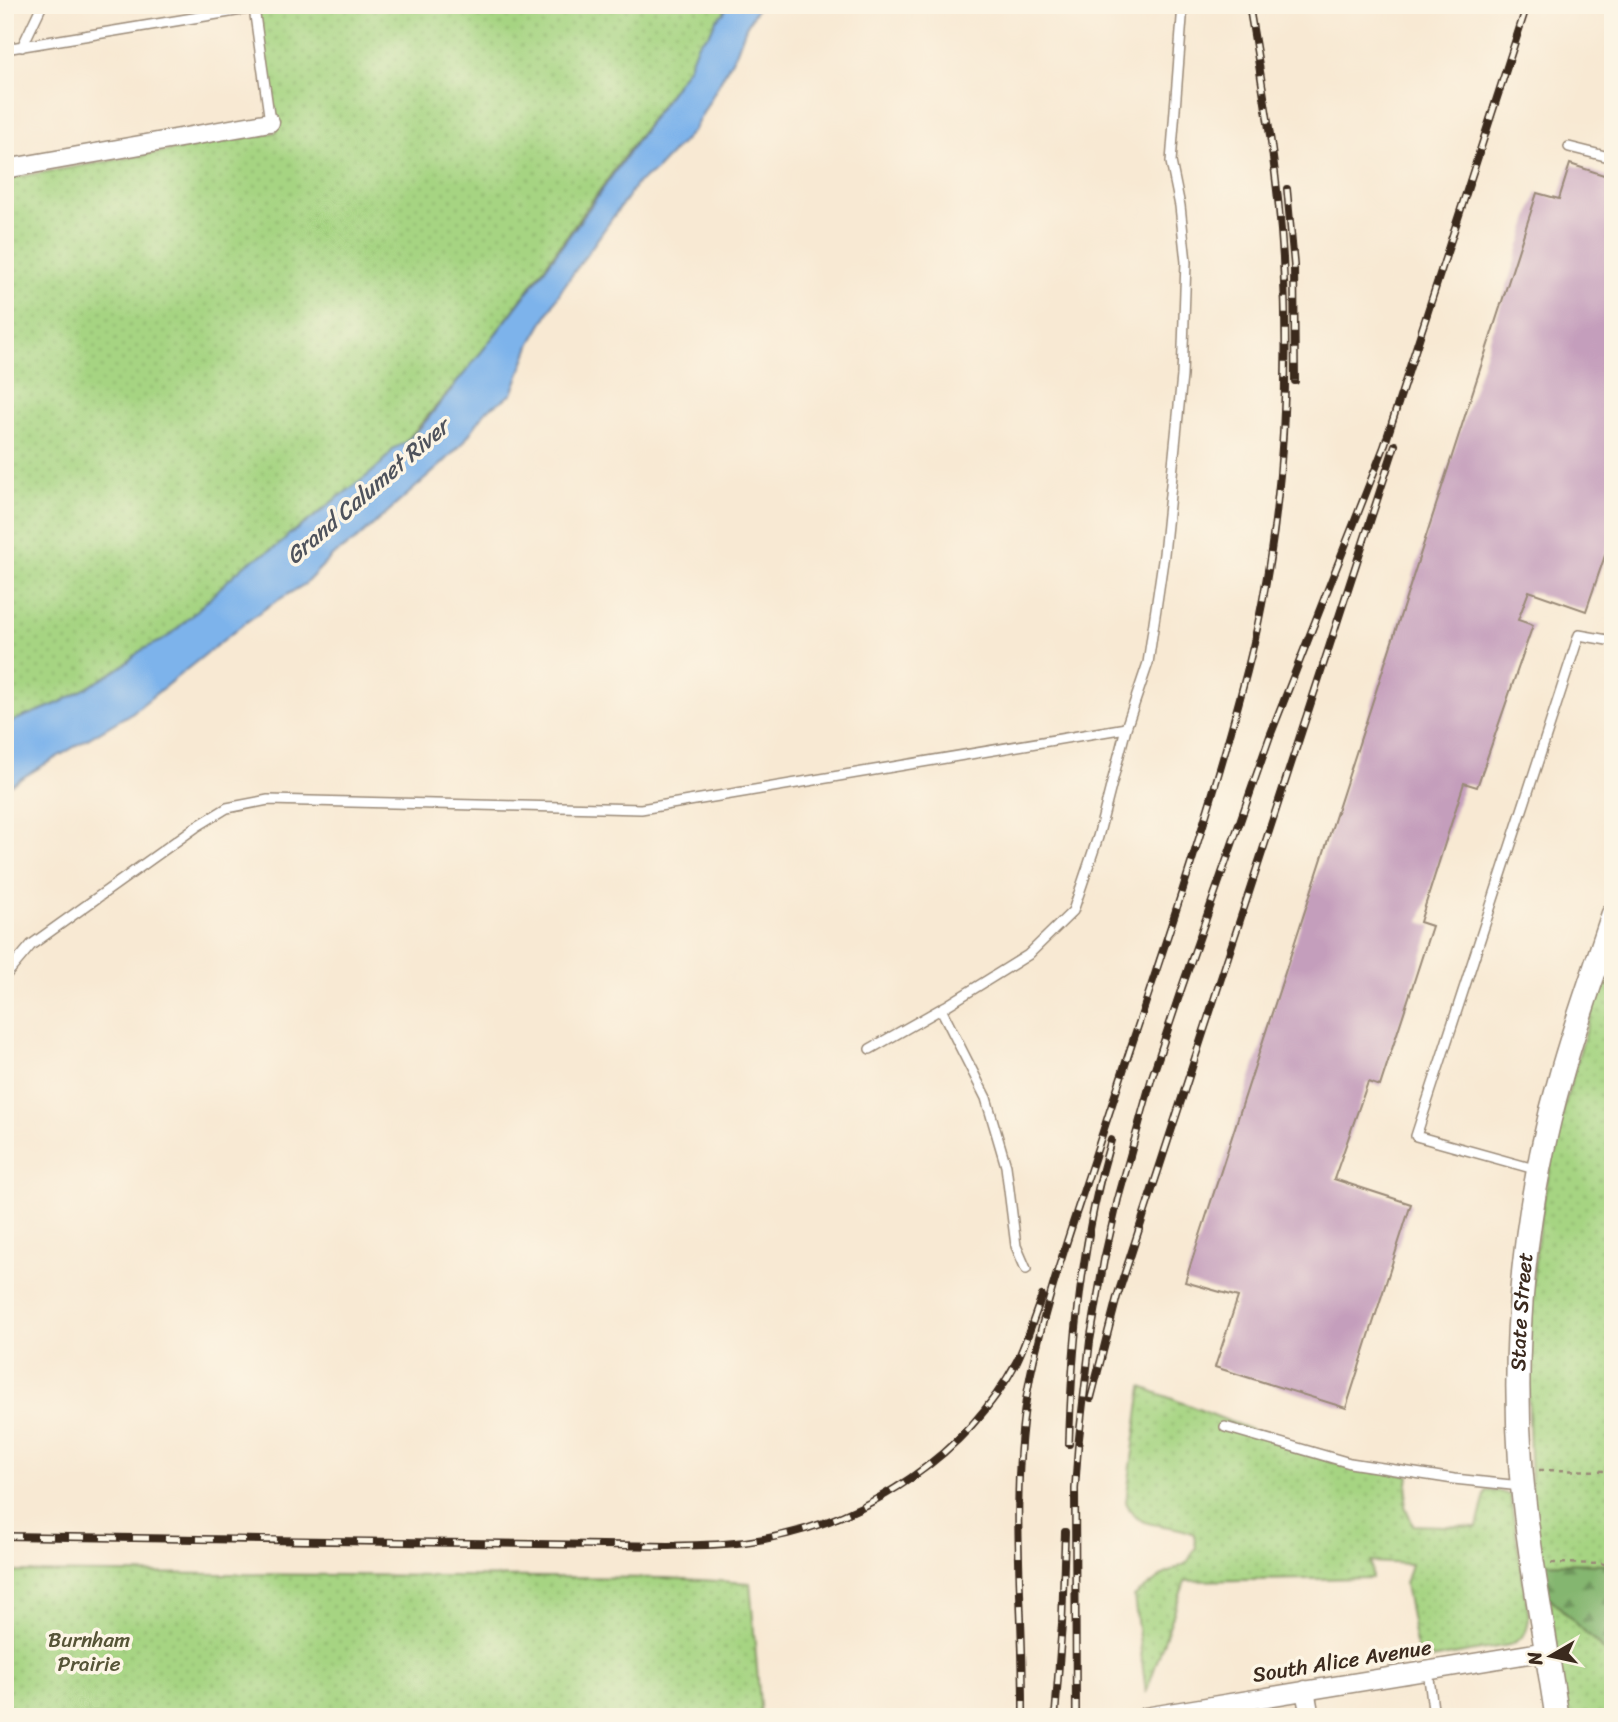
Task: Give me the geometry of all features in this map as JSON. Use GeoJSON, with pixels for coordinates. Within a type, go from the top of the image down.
{"type":"FeatureCollection","features":[{"type":"Feature","properties":{"kind":"street"},"geometry":{"type":"LineString","coordinates":[[5,169],[270,122]]}},
{"type":"Feature","properties":{"kind":"street","name":"State Street"},"geometry":{"type":"LineString","coordinates":[[1557,1717],[1522,1478],[1519,1381],[1521,1300],[1539,1171],[1562,1072],[1613,915]]}},
{"type":"Feature","properties":{"kind":"street","name":"South Alice Avenue"},"geometry":{"type":"LineString","coordinates":[[1145,1717],[1547,1651]]}},
{"type":"Feature","properties":{"kind":"street"},"geometry":{"type":"LineString","coordinates":[[1305,1690],[1310,1717]]}},
{"type":"Feature","properties":{"kind":"lane"},"geometry":{"type":"LineString","coordinates":[[22,47],[43,5]]}},
{"type":"Feature","properties":{"kind":"lane"},"geometry":{"type":"LineString","coordinates":[[870,1049],[1028,955],[1073,911],[1098,837],[1126,728],[1148,663],[1164,554],[1182,376],[1186,262],[1180,206],[1171,162],[1183,5]]}},
{"type":"Feature","properties":{"kind":"lane"},"geometry":{"type":"LineString","coordinates":[[5,49],[235,8],[254,8],[270,122]]}},
{"type":"Feature","properties":{"kind":"lane"},"geometry":{"type":"LineString","coordinates":[[1569,146],[1613,159]]}},
{"type":"Feature","properties":{"kind":"lane"},"geometry":{"type":"LineString","coordinates":[[1539,1171],[1416,1136],[1578,635],[1613,641]]}},
{"type":"Feature","properties":{"kind":"lane"},"geometry":{"type":"LineString","coordinates":[[5,976],[31,945],[195,827],[227,808],[268,800],[642,809],[1126,728]]}},
{"type":"Feature","properties":{"kind":"lane"},"geometry":{"type":"LineString","coordinates":[[941,1009],[986,1098],[1006,1166],[1016,1247],[1026,1269]]}},
{"type":"Feature","properties":{"kind":"lane"},"geometry":{"type":"LineString","coordinates":[[1225,1427],[1350,1463],[1454,1479],[1522,1478]]}},
{"type":"Feature","properties":{"kind":"lane"},"geometry":{"type":"LineString","coordinates":[[1428,1670],[1434,1717]]}},
{"type":"Feature","properties":{"kind":"path"},"geometry":{"type":"LineString","coordinates":[[1522,1478],[1613,1471]]}},
{"type":"Feature","properties":{"kind":"path"},"geometry":{"type":"LineString","coordinates":[[1534,1563],[1613,1564]]}},
{"type":"Feature","properties":{"kind":"green space"},"geometry":{"type":"Polygon","coordinates":[[[255,5],[727,5],[710,33],[698,43],[689,66],[517,305],[469,368],[401,447],[394,448],[358,484],[288,535],[282,543],[246,565],[166,638],[142,650],[112,673],[65,700],[5,725],[5,179],[277,132],[255,5]]]}},
{"type":"Feature","properties":{"kind":"green space"},"geometry":{"type":"Polygon","coordinates":[[[1613,944],[1613,1564],[1534,1563],[1529,1363],[1537,1243],[1559,1129],[1613,944]]]}},
{"type":"Feature","properties":{"kind":"green space"},"geometry":{"type":"Polygon","coordinates":[[[1142,1387],[1330,1461],[1409,1476],[1405,1506],[1413,1525],[1477,1527],[1486,1491],[1510,1495],[1529,1617],[1524,1634],[1509,1645],[1419,1661],[1405,1584],[1411,1564],[1371,1562],[1372,1578],[1185,1581],[1146,1693],[1134,1597],[1163,1575],[1187,1563],[1196,1547],[1194,1534],[1146,1523],[1132,1512],[1126,1502],[1142,1387]]]}},
{"type":"Feature","properties":{"kind":"green space"},"geometry":{"type":"Polygon","coordinates":[[[1542,1563],[1613,1564],[1613,1659],[1548,1596],[1542,1563]]]}},
{"type":"Feature","properties":{"kind":"green space","name":"Burnham Prairie"},"geometry":{"type":"Polygon","coordinates":[[[5,1572],[667,1578],[750,1583],[761,1717],[5,1717],[5,1572]]]}},
{"type":"Feature","properties":{"kind":"green space"},"geometry":{"type":"Polygon","coordinates":[[[1548,1596],[1613,1659],[1613,1717],[1568,1717],[1548,1596]]]}},
{"type":"Feature","properties":{"kind":"water","name":"Grand Calumet River"},"geometry":{"type":"Polygon","coordinates":[[[727,5],[759,5],[693,131],[654,172],[638,182],[562,289],[531,343],[512,394],[486,411],[463,443],[442,464],[356,540],[332,556],[305,584],[241,626],[133,712],[5,788],[5,725],[65,700],[112,673],[142,650],[166,638],[245,565],[281,543],[373,471],[394,448],[408,440],[429,418],[571,234],[689,66],[698,43],[710,33],[727,5]]]}},
{"type":"Feature","properties":{"kind":"building"},"geometry":{"type":"Polygon","coordinates":[[[1570,164],[1613,178],[1613,532],[1586,611],[1529,591],[1518,620],[1533,625],[1477,787],[1464,783],[1420,922],[1432,926],[1380,1086],[1368,1082],[1334,1179],[1411,1204],[1346,1408],[1215,1367],[1238,1297],[1185,1282],[1537,193],[1559,199],[1570,164]]]}},
{"type":"Feature","properties":{"kind":"railway"},"geometry":{"type":"LineString","coordinates":[[1023,1717],[1019,1478],[1021,1439],[1032,1368],[1057,1272],[1225,751],[1254,641],[1274,532],[1284,422],[1283,258],[1274,163],[1249,5]]}},
{"type":"Feature","properties":{"kind":"railway"},"geometry":{"type":"LineString","coordinates":[[1076,1717],[1075,1489],[1078,1447],[1090,1341],[1118,1199],[1152,1077],[1182,987],[1270,736],[1384,447],[1527,5]]}},
{"type":"Feature","properties":{"kind":"railway"},"geometry":{"type":"LineString","coordinates":[[1287,189],[1294,265],[1295,381]]}},
{"type":"Feature","properties":{"kind":"railway"},"geometry":{"type":"LineString","coordinates":[[1091,1398],[1117,1297],[1395,445]]}},
{"type":"Feature","properties":{"kind":"railway"},"geometry":{"type":"LineString","coordinates":[[1069,1444],[1080,1290],[1093,1214],[1111,1140]]}},
{"type":"Feature","properties":{"kind":"railway"},"geometry":{"type":"LineString","coordinates":[[5,1536],[669,1546],[729,1544],[803,1530],[877,1499],[911,1478],[942,1454],[971,1426],[996,1395],[1017,1361],[1042,1296]]}},
{"type":"Feature","properties":{"kind":"railway"},"geometry":{"type":"LineString","coordinates":[[1055,1717],[1065,1532]]}}]}
